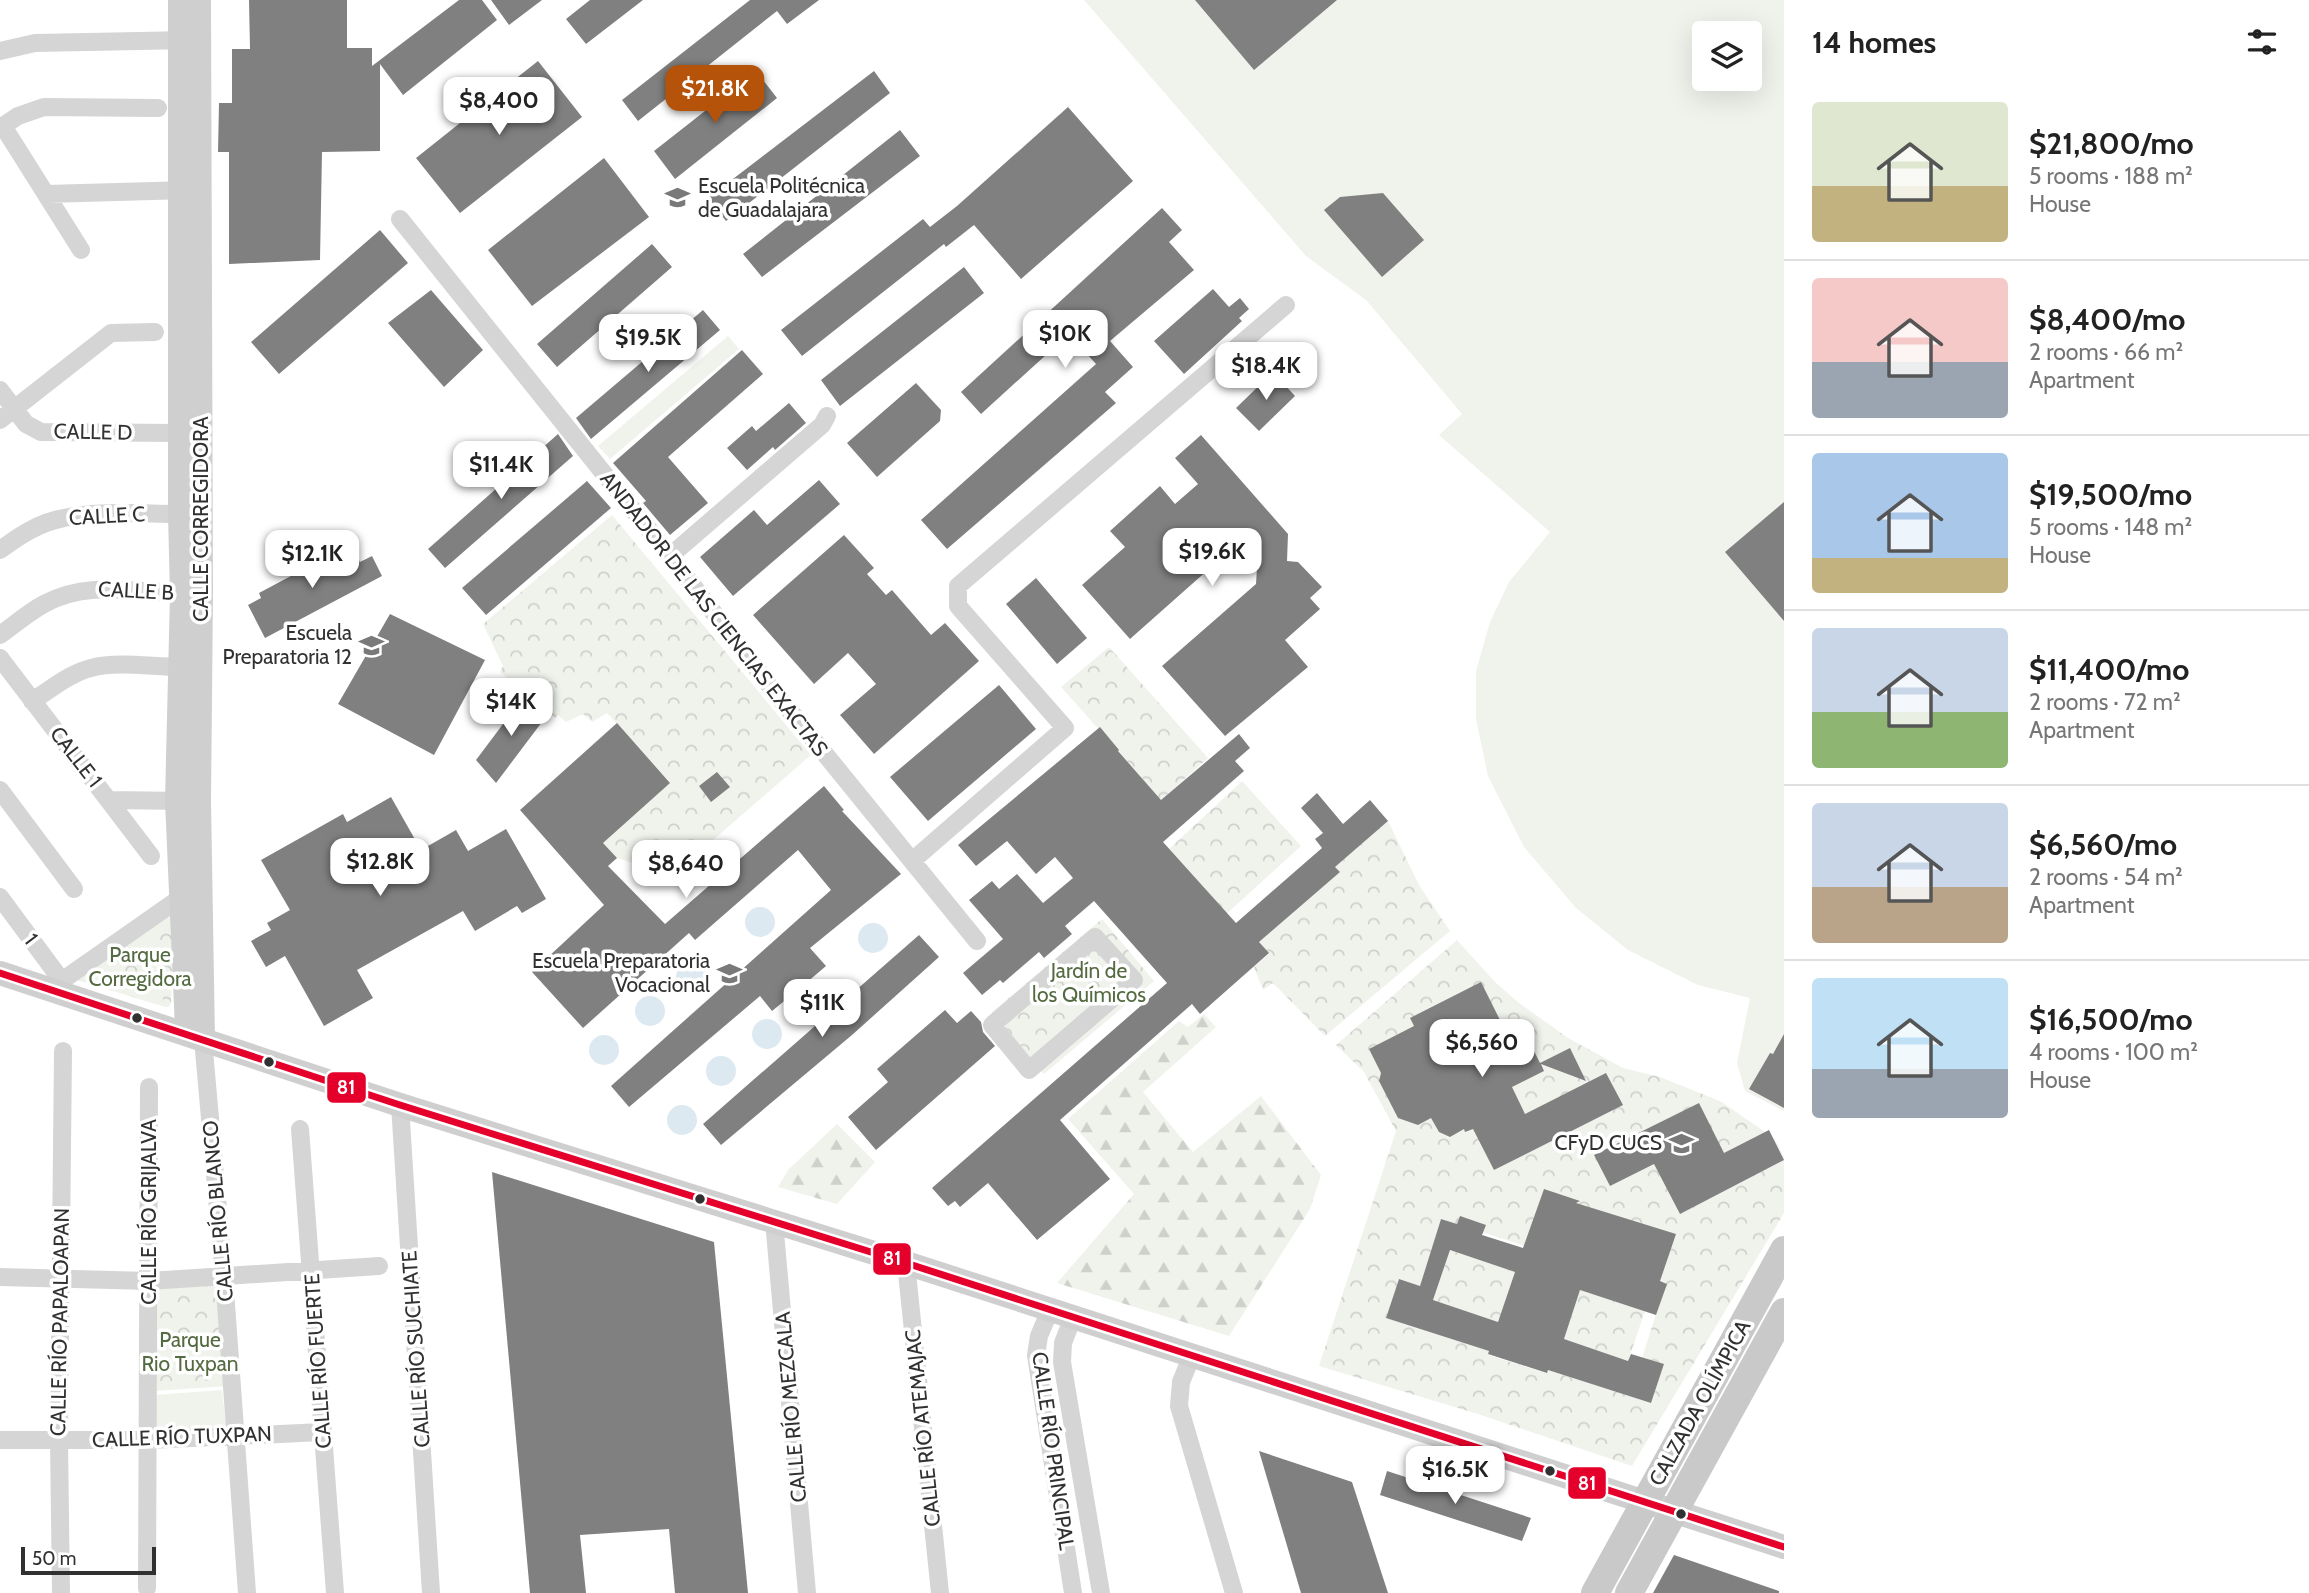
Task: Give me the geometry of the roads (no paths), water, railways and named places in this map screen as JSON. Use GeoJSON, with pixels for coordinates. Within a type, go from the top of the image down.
{"type":"FeatureCollection","features":[{"type":"Feature","properties":{"kind":"main road","name":"CALLE CORREGIDORA"},"geometry":{"type":"LineString","coordinates":[[180,0],[190,40]]}},
{"type":"Feature","properties":{"kind":"main road","name":"CALLE CORREGIDORA"},"geometry":{"type":"LineString","coordinates":[[188,801],[192,593],[190,40],[199,0]]}},
{"type":"Feature","properties":{"kind":"main road","name":"CALLE CORREGIDORA"},"geometry":{"type":"LineString","coordinates":[[190,297],[180,433],[180,514],[192,593],[180,667],[188,801],[195,1036]]}},
{"type":"Feature","properties":{"kind":"main road"},"geometry":{"type":"LineString","coordinates":[[0,973],[56,985],[195,1036],[400,1105],[906,1263],[1784,1547]]}},
{"type":"Feature","properties":{"kind":"main road","name":"CALZADA OLÍMPICA"},"geometry":{"type":"LineString","coordinates":[[1595,1593],[1784,1250]]}},
{"type":"Feature","properties":{"kind":"main road","name":"CALZADA OLÍMPICA"},"geometry":{"type":"LineString","coordinates":[[1629,1593],[1784,1312]]}},
{"type":"Feature","properties":{"kind":"street"},"geometry":{"type":"LineString","coordinates":[[0,51],[35,43],[190,40]]}},
{"type":"Feature","properties":{"kind":"street"},"geometry":{"type":"LineString","coordinates":[[81,250],[1,127],[18,116],[44,107],[158,108]]}},
{"type":"Feature","properties":{"kind":"street"},"geometry":{"type":"LineString","coordinates":[[46,194],[190,190]]}},
{"type":"Feature","properties":{"kind":"street","name":"ANDADOR DE LAS CIENCIAS EXACTAS"},"geometry":{"type":"LineString","coordinates":[[400,219],[670,556],[781,701],[977,942]]}},
{"type":"Feature","properties":{"kind":"street"},"geometry":{"type":"LineString","coordinates":[[912,861],[1065,728],[958,606],[958,586],[1286,305]]}},
{"type":"Feature","properties":{"kind":"street"},"geometry":{"type":"LineString","coordinates":[[0,390],[7,415],[111,332],[155,332]]}},
{"type":"Feature","properties":{"kind":"street","name":"CALLE D"},"geometry":{"type":"LineString","coordinates":[[7,415],[41,432],[180,433]]}},
{"type":"Feature","properties":{"kind":"street"},"geometry":{"type":"LineString","coordinates":[[670,556],[822,425],[827,416]]}},
{"type":"Feature","properties":{"kind":"street","name":"CALLE C"},"geometry":{"type":"LineString","coordinates":[[0,550],[38,526],[62,518],[86,514],[180,514]]}},
{"type":"Feature","properties":{"kind":"street","name":"CALLE B"},"geometry":{"type":"LineString","coordinates":[[0,635],[43,604],[66,594],[93,588],[192,593]]}},
{"type":"Feature","properties":{"kind":"street","name":"CALLE 1"},"geometry":{"type":"LineString","coordinates":[[0,658],[151,856]]}},
{"type":"Feature","properties":{"kind":"street"},"geometry":{"type":"LineString","coordinates":[[32,701],[90,668],[110,665],[180,667]]}},
{"type":"Feature","properties":{"kind":"street"},"geometry":{"type":"LineString","coordinates":[[0,790],[74,889]]}},
{"type":"Feature","properties":{"kind":"street"},"geometry":{"type":"LineString","coordinates":[[109,800],[188,801]]}},
{"type":"Feature","properties":{"kind":"street","name":"1"},"geometry":{"type":"LineString","coordinates":[[0,897],[56,985]]}},
{"type":"Feature","properties":{"kind":"street"},"geometry":{"type":"LineString","coordinates":[[56,985],[190,897]]}},
{"type":"Feature","properties":{"kind":"street"},"geometry":{"type":"LineString","coordinates":[[1096,937],[1134,980],[1029,1070],[1013,1052],[992,1026],[1096,937]]}},
{"type":"Feature","properties":{"kind":"street","name":"CALLE RÍO BLANCO"},"geometry":{"type":"LineString","coordinates":[[195,1036],[224,1276],[247,1593]]}},
{"type":"Feature","properties":{"kind":"street","name":"CALLE RÍO PAPALOAPAN"},"geometry":{"type":"LineString","coordinates":[[61,1593],[59,1440],[63,1051]]}},
{"type":"Feature","properties":{"kind":"street","name":"CALLE RÍO GRIJALVA"},"geometry":{"type":"LineString","coordinates":[[147,1588],[149,1087]]}},
{"type":"Feature","properties":{"kind":"street","name":"CALLE RÍO SUCHIATE"},"geometry":{"type":"LineString","coordinates":[[400,1105],[431,1593]]}},
{"type":"Feature","properties":{"kind":"street","name":"CALLE RÍO FUERTE"},"geometry":{"type":"LineString","coordinates":[[300,1129],[335,1593]]}},
{"type":"Feature","properties":{"kind":"street","name":"CALLE RÍO MEZCALA"},"geometry":{"type":"LineString","coordinates":[[774,1221],[807,1593]]}},
{"type":"Feature","properties":{"kind":"street","name":"CALLE RÍO ATEMAJAC"},"geometry":{"type":"LineString","coordinates":[[906,1263],[940,1593]]}},
{"type":"Feature","properties":{"kind":"street"},"geometry":{"type":"LineString","coordinates":[[0,1277],[149,1281],[379,1266]]}},
{"type":"Feature","properties":{"kind":"street","name":"CALLE RÍO PRINCIPAL"},"geometry":{"type":"LineString","coordinates":[[1050,1310],[1039,1336],[1036,1355],[1073,1593]]}},
{"type":"Feature","properties":{"kind":"street","name":"CALLE RÍO PRINCIPAL"},"geometry":{"type":"LineString","coordinates":[[1073,1317],[1063,1343],[1062,1362],[1101,1593]]}},
{"type":"Feature","properties":{"kind":"street"},"geometry":{"type":"LineString","coordinates":[[1192,1356],[1181,1382],[1179,1406],[1234,1593]]}},
{"type":"Feature","properties":{"kind":"street","name":"CALLE RÍO TUXPAN"},"geometry":{"type":"LineString","coordinates":[[0,1440],[149,1440],[322,1432]]}},
{"type":"Feature","properties":{"kind":"place","name":"Escuela Politécnica de Guadalajara"},"geometry":{"type":"Point","coordinates":[678,198]}},
{"type":"Feature","properties":{"kind":"place","name":"Escuela Preparatoria 12"},"geometry":{"type":"Point","coordinates":[372,645]}},
{"type":"Feature","properties":{"kind":"place","name":"Escuela Preparatoria Vocacional"},"geometry":{"type":"Point","coordinates":[730,973]}},
{"type":"Feature","properties":{"kind":"place","name":"CFyD CUCS"},"geometry":{"type":"Point","coordinates":[1682,1143]}},
{"type":"Feature","properties":{"kind":"park label","name":"Parque Corregidora"},"geometry":{"type":"Point","coordinates":[140,967]}},
{"type":"Feature","properties":{"kind":"park label","name":"Jardín de los Químicos"},"geometry":{"type":"Point","coordinates":[1089,983]}},
{"type":"Feature","properties":{"kind":"park label","name":"Parque Rio Tuxpan"},"geometry":{"type":"Point","coordinates":[190,1352]}}]}
